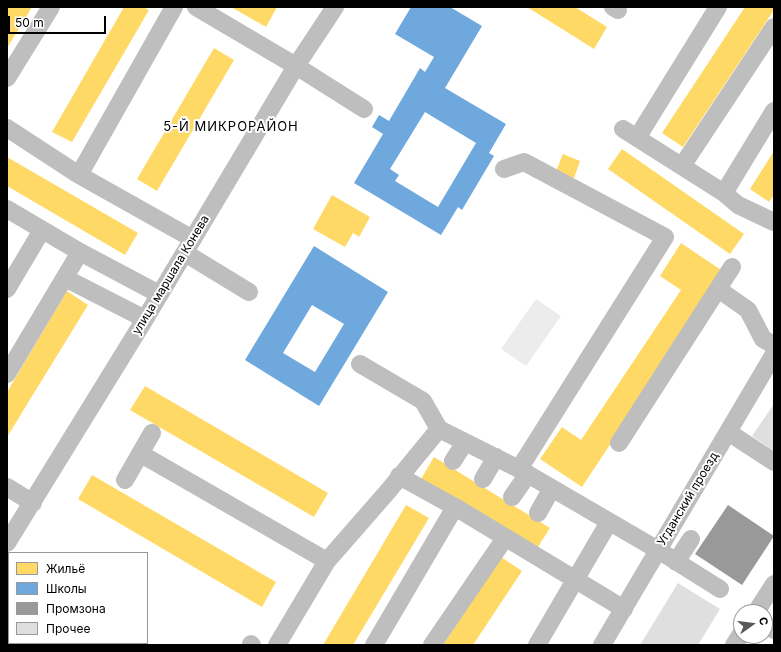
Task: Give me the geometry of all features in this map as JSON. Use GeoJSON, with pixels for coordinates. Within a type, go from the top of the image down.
{"type":"FeatureCollection","features":[{"type":"Feature","properties":{"kind":"street"},"geometry":{"type":"LineString","coordinates":[[7,78],[51,7]]}},
{"type":"Feature","properties":{"kind":"street"},"geometry":{"type":"LineString","coordinates":[[79,175],[174,7]]}},
{"type":"Feature","properties":{"kind":"street"},"geometry":{"type":"LineString","coordinates":[[196,7],[296,66],[364,109]]}},
{"type":"Feature","properties":{"kind":"street","name":"улица маршала Конева"},"geometry":{"type":"LineString","coordinates":[[7,543],[145,319],[296,66],[334,7]]}},
{"type":"Feature","properties":{"kind":"street"},"geometry":{"type":"LineString","coordinates":[[718,7],[630,134],[724,193],[738,205],[774,221]]}},
{"type":"Feature","properties":{"kind":"street"},"geometry":{"type":"LineString","coordinates":[[682,166],[774,27]]}},
{"type":"Feature","properties":{"kind":"street"},"geometry":{"type":"LineString","coordinates":[[724,193],[774,111]]}},
{"type":"Feature","properties":{"kind":"street"},"geometry":{"type":"LineString","coordinates":[[7,128],[189,246],[250,292]]}},
{"type":"Feature","properties":{"kind":"street"},"geometry":{"type":"LineString","coordinates":[[504,169],[524,162],[666,237],[524,471],[512,497]]}},
{"type":"Feature","properties":{"kind":"street"},"geometry":{"type":"LineString","coordinates":[[7,209],[80,252],[159,294]]}},
{"type":"Feature","properties":{"kind":"street"},"geometry":{"type":"LineString","coordinates":[[7,289],[42,230]]}},
{"type":"Feature","properties":{"kind":"street"},"geometry":{"type":"LineString","coordinates":[[7,374],[80,252]]}},
{"type":"Feature","properties":{"kind":"street"},"geometry":{"type":"LineString","coordinates":[[619,443],[732,267]]}},
{"type":"Feature","properties":{"kind":"street"},"geometry":{"type":"LineString","coordinates":[[65,278],[145,319]]}},
{"type":"Feature","properties":{"kind":"street"},"geometry":{"type":"LineString","coordinates":[[718,289],[748,310],[763,339],[774,345]]}},
{"type":"Feature","properties":{"kind":"street","name":"Угданский проезд"},"geometry":{"type":"LineString","coordinates":[[602,645],[774,354]]}},
{"type":"Feature","properties":{"kind":"street"},"geometry":{"type":"LineString","coordinates":[[360,364],[423,401],[439,429],[524,471],[658,550],[720,589]]}},
{"type":"Feature","properties":{"kind":"street"},"geometry":{"type":"LineString","coordinates":[[276,645],[328,561],[439,429]]}},
{"type":"Feature","properties":{"kind":"street"},"geometry":{"type":"LineString","coordinates":[[728,432],[774,462]]}},
{"type":"Feature","properties":{"kind":"street"},"geometry":{"type":"LineString","coordinates":[[125,480],[152,433]]}},
{"type":"Feature","properties":{"kind":"street"},"geometry":{"type":"LineString","coordinates":[[453,461],[465,442]]}},
{"type":"Feature","properties":{"kind":"street"},"geometry":{"type":"LineString","coordinates":[[141,454],[328,561]]}},
{"type":"Feature","properties":{"kind":"street"},"geometry":{"type":"LineString","coordinates":[[483,479],[496,457]]}},
{"type":"Feature","properties":{"kind":"street"},"geometry":{"type":"LineString","coordinates":[[400,476],[455,507],[624,608]]}},
{"type":"Feature","properties":{"kind":"street"},"geometry":{"type":"LineString","coordinates":[[7,487],[33,503]]}},
{"type":"Feature","properties":{"kind":"street"},"geometry":{"type":"LineString","coordinates":[[538,513],[552,488]]}},
{"type":"Feature","properties":{"kind":"street"},"geometry":{"type":"LineString","coordinates":[[374,645],[455,507]]}},
{"type":"Feature","properties":{"kind":"street"},"geometry":{"type":"LineString","coordinates":[[537,645],[609,522]]}},
{"type":"Feature","properties":{"kind":"street"},"geometry":{"type":"LineString","coordinates":[[432,645],[505,538]]}},
{"type":"Feature","properties":{"kind":"street"},"geometry":{"type":"LineString","coordinates":[[676,562],[691,539]]}},
{"type":"Feature","properties":{"kind":"street"},"geometry":{"type":"LineString","coordinates":[[762,604],[772,592]]}},
{"type":"Feature","properties":{"kind":"shaded area"},"geometry":{"type":"Polygon","coordinates":[[[536,299],[561,316],[526,366],[501,349],[536,299]]]}},
{"type":"Feature","properties":{"kind":"building: Жильё"},"geometry":{"type":"Polygon","coordinates":[[[7,7],[32,7],[7,48],[7,7]]]}},
{"type":"Feature","properties":{"kind":"building: Жильё"},"geometry":{"type":"Polygon","coordinates":[[[124,7],[143,7],[149,10],[72,142],[52,132],[124,7]]]}},
{"type":"Feature","properties":{"kind":"building: Жильё"},"geometry":{"type":"Polygon","coordinates":[[[231,7],[277,7],[266,27],[231,7]]]}},
{"type":"Feature","properties":{"kind":"building: Жильё"},"geometry":{"type":"Polygon","coordinates":[[[527,7],[575,7],[607,27],[594,49],[527,7]]]}},
{"type":"Feature","properties":{"kind":"building: Жильё"},"geometry":{"type":"Polygon","coordinates":[[[745,7],[774,7],[774,10],[683,147],[662,133],[745,7]]]}},
{"type":"Feature","properties":{"kind":"building: Жильё"},"geometry":{"type":"Polygon","coordinates":[[[214,48],[234,60],[157,191],[137,179],[214,48]]]}},
{"type":"Feature","properties":{"kind":"building: Жильё"},"geometry":{"type":"Polygon","coordinates":[[[622,149],[744,234],[730,254],[608,169],[622,149]]]}},
{"type":"Feature","properties":{"kind":"building: Жильё"},"geometry":{"type":"Polygon","coordinates":[[[774,151],[774,195],[769,202],[750,189],[774,151]]]}},
{"type":"Feature","properties":{"kind":"building: Жильё"},"geometry":{"type":"Polygon","coordinates":[[[563,154],[580,161],[574,178],[556,171],[563,154]]]}},
{"type":"Feature","properties":{"kind":"building: Жильё"},"geometry":{"type":"Polygon","coordinates":[[[7,157],[138,233],[125,255],[7,186],[7,157]]]}},
{"type":"Feature","properties":{"kind":"building: Жильё"},"geometry":{"type":"Polygon","coordinates":[[[332,195],[370,217],[359,237],[353,233],[345,247],[313,229],[332,195]]]}},
{"type":"Feature","properties":{"kind":"building: Жильё"},"geometry":{"type":"Polygon","coordinates":[[[681,243],[724,272],[582,487],[540,459],[562,427],[581,440],[681,290],[660,276],[681,243]]]}},
{"type":"Feature","properties":{"kind":"building: Жильё"},"geometry":{"type":"Polygon","coordinates":[[[67,291],[88,305],[7,437],[7,392],[67,291]]]}},
{"type":"Feature","properties":{"kind":"building: Жильё"},"geometry":{"type":"Polygon","coordinates":[[[145,386],[328,493],[314,517],[130,410],[145,386]]]}},
{"type":"Feature","properties":{"kind":"building: Жильё"},"geometry":{"type":"Polygon","coordinates":[[[434,457],[550,528],[536,550],[421,479],[434,457]]]}},
{"type":"Feature","properties":{"kind":"building: Жильё"},"geometry":{"type":"Polygon","coordinates":[[[92,475],[276,582],[262,607],[78,499],[92,475]]]}},
{"type":"Feature","properties":{"kind":"building: Жильё"},"geometry":{"type":"Polygon","coordinates":[[[406,505],[429,518],[353,645],[323,645],[406,505]]]}},
{"type":"Feature","properties":{"kind":"building: Жильё"},"geometry":{"type":"Polygon","coordinates":[[[501,557],[522,571],[473,645],[443,645],[501,557]]]}},
{"type":"Feature","properties":{"kind":"building: Школы"},"geometry":{"type":"Polygon","coordinates":[[[411,7],[450,7],[482,26],[445,88],[506,124],[489,153],[494,156],[462,210],[458,207],[441,235],[354,183],[383,134],[372,127],[379,115],[389,121],[420,68],[425,72],[434,57],[395,34],[411,7]],[[425,112],[390,169],[399,175],[395,181],[438,207],[476,143],[425,112]]]}},
{"type":"Feature","properties":{"kind":"building: Школы"},"geometry":{"type":"Polygon","coordinates":[[[314,246],[388,292],[319,406],[245,360],[314,246]],[[312,305],[283,353],[315,372],[344,324],[312,305]]]}},
{"type":"Feature","properties":{"kind":"building: Школы"},"geometry":{"type":"Polygon","coordinates":[[[138,644],[138,645],[97,645],[138,644]]]}},
{"type":"Feature","properties":{"kind":"building: Промзона"},"geometry":{"type":"Polygon","coordinates":[[[728,505],[774,536],[742,585],[695,554],[728,505]]]}},
{"type":"Feature","properties":{"kind":"building: Прочее"},"geometry":{"type":"Polygon","coordinates":[[[774,404],[774,451],[752,436],[774,404]]]}},
{"type":"Feature","properties":{"kind":"building: Прочее"},"geometry":{"type":"Polygon","coordinates":[[[678,583],[720,609],[698,645],[640,645],[678,583]]]}},
{"type":"Feature","properties":{"kind":"district","name":"5-Й МИКРОРАЙОН"},"geometry":{"type":"Point","coordinates":[231,127]}}]}
